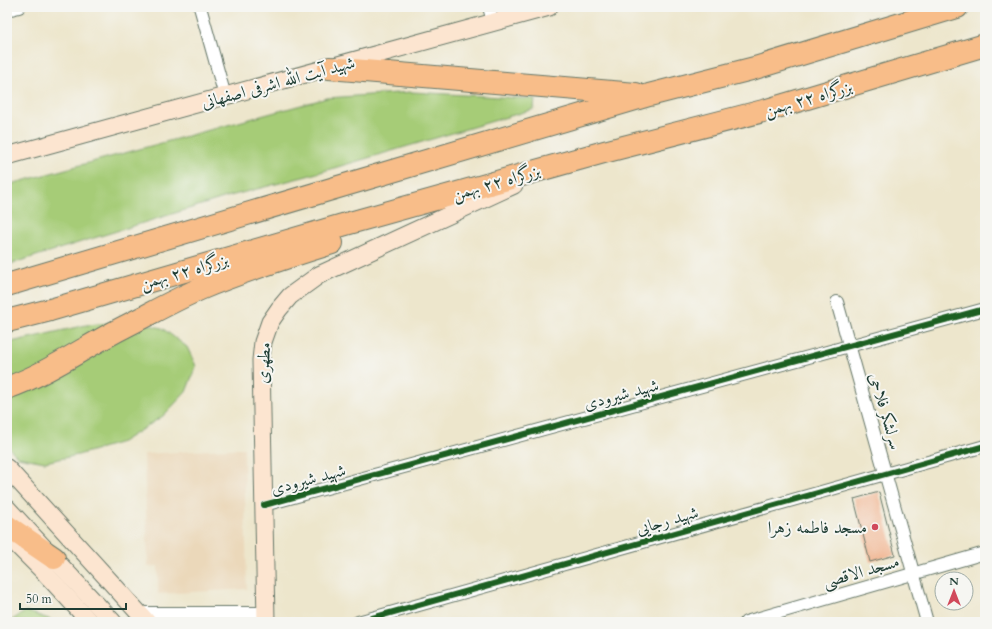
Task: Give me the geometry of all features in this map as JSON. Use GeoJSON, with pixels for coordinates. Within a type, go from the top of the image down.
{"type":"FeatureCollection","features":[{"type":"Feature","properties":{"kind":"highway"},"geometry":{"type":"LineString","coordinates":[[7,285],[649,95],[755,68],[958,7]]}},
{"type":"Feature","properties":{"kind":"highway","name":"بزرگراه ۲۲ بهمن"},"geometry":{"type":"LineString","coordinates":[[7,321],[50,310],[346,224],[636,144],[767,110],[985,45]]}},
{"type":"Feature","properties":{"kind":"highway"},"geometry":{"type":"LineString","coordinates":[[329,68],[649,95]]}},
{"type":"Feature","properties":{"kind":"highway"},"geometry":{"type":"LineString","coordinates":[[7,388],[59,364],[113,332],[199,290],[256,268],[636,144]]}},
{"type":"Feature","properties":{"kind":"highway"},"geometry":{"type":"LineString","coordinates":[[7,526],[54,558]]}},
{"type":"Feature","properties":{"kind":"main road","name":"شهید آیت الله اشرفی اصفهانی"},"geometry":{"type":"LineString","coordinates":[[7,156],[329,68],[491,15],[548,7]]}},
{"type":"Feature","properties":{"kind":"main road","name":"مطهری"},"geometry":{"type":"LineString","coordinates":[[266,618],[261,360],[263,342],[270,322],[279,308],[290,296],[319,275],[520,182]]}},
{"type":"Feature","properties":{"kind":"main road"},"geometry":{"type":"LineString","coordinates":[[7,468],[143,618]]}},
{"type":"Feature","properties":{"kind":"main road"},"geometry":{"type":"LineString","coordinates":[[7,508],[113,622]]}},
{"type":"Feature","properties":{"kind":"main road"},"geometry":{"type":"LineString","coordinates":[[7,535],[44,572],[90,622]]}},
{"type":"Feature","properties":{"kind":"street"},"geometry":{"type":"LineString","coordinates":[[7,10],[19,7]]}},
{"type":"Feature","properties":{"kind":"street"},"geometry":{"type":"LineString","coordinates":[[200,7],[224,96]]}},
{"type":"Feature","properties":{"kind":"street","name":"سرلشکر فلاحی"},"geometry":{"type":"LineString","coordinates":[[837,302],[927,622]]}},
{"type":"Feature","properties":{"kind":"street","name":"شهید شیرودی"},"geometry":{"type":"LineString","coordinates":[[264,505],[985,309]]}},
{"type":"Feature","properties":{"kind":"street","name":"شهید رجایی"},"geometry":{"type":"LineString","coordinates":[[358,622],[985,446]]}},
{"type":"Feature","properties":{"kind":"street","name":"مسجد الاقصی"},"geometry":{"type":"LineString","coordinates":[[746,622],[985,553]]}},
{"type":"Feature","properties":{"kind":"street"},"geometry":{"type":"LineString","coordinates":[[143,618],[266,618]]}},
{"type":"Feature","properties":{"kind":"shaded area"},"geometry":{"type":"Polygon","coordinates":[[[244,448],[247,589],[158,594],[158,566],[148,567],[144,454],[244,448]]]}},
{"type":"Feature","properties":{"kind":"green space"},"geometry":{"type":"Polygon","coordinates":[[[412,92],[535,99],[534,109],[307,176],[230,196],[7,265],[7,185],[327,98],[412,92]]]}},
{"type":"Feature","properties":{"kind":"green space"},"geometry":{"type":"Polygon","coordinates":[[[134,321],[162,328],[187,347],[196,366],[186,392],[163,416],[122,442],[78,455],[45,462],[18,457],[7,446],[7,343],[86,325],[134,321]]]}},
{"type":"Feature","properties":{"kind":"green space"},"geometry":{"type":"Polygon","coordinates":[[[26,611],[57,622],[9,622],[26,611]]]}},
{"type":"Feature","properties":{"kind":"building","name":"مسجد فاطمه زهرا"},"geometry":{"type":"Polygon","coordinates":[[[879,492],[895,555],[870,562],[854,499],[879,492]]]}},
{"type":"Feature","properties":{"kind":"cycle path"},"geometry":{"type":"LineString","coordinates":[[264,505],[985,309]]}},
{"type":"Feature","properties":{"kind":"cycle path"},"geometry":{"type":"LineString","coordinates":[[358,622],[985,446]]}},
{"type":"Feature","properties":{"kind":"place","name":"مسجد فاطمه زهرا"},"geometry":{"type":"Point","coordinates":[875,527]}}]}
